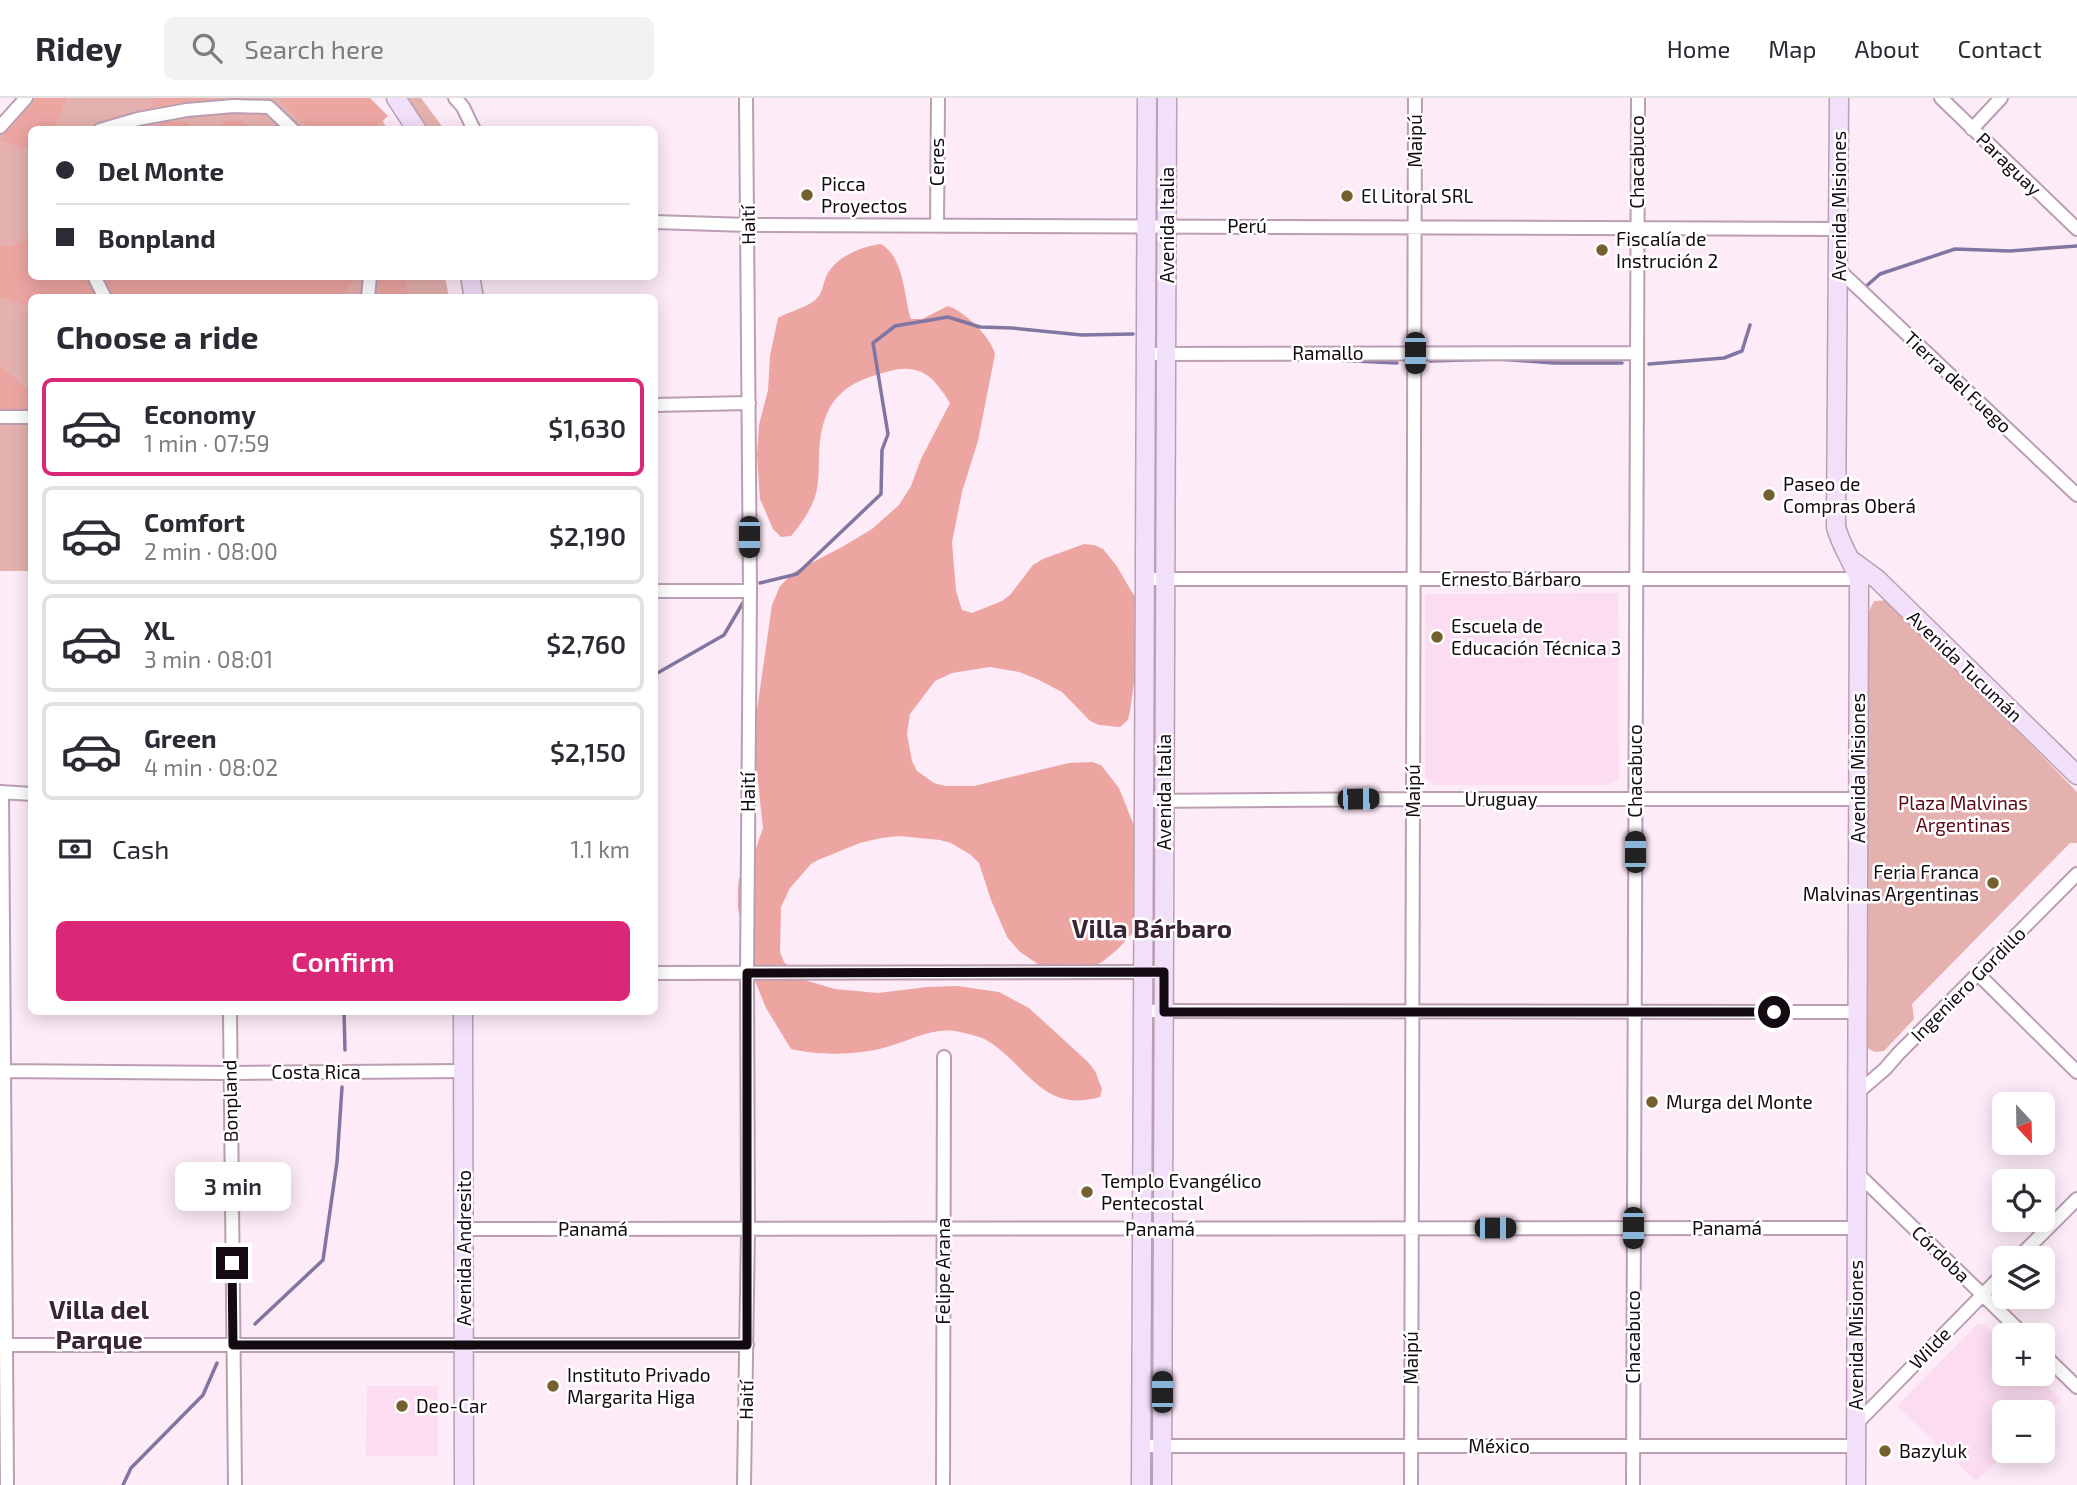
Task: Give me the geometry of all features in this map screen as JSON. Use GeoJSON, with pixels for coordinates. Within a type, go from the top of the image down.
{"type":"FeatureCollection","features":[{"type":"Feature","properties":{"kind":"main road"},"geometry":{"type":"LineString","coordinates":[[396,98],[414,126]]}},
{"type":"Feature","properties":{"kind":"main road","name":"Avenida Italia"},"geometry":{"type":"LineString","coordinates":[[1142,1485],[1147,98]]}},
{"type":"Feature","properties":{"kind":"main road","name":"Avenida Italia"},"geometry":{"type":"LineString","coordinates":[[1162,1485],[1167,98]]}},
{"type":"Feature","properties":{"kind":"main road","name":"Avenida Misiones"},"geometry":{"type":"LineString","coordinates":[[1839,98],[1836,527],[1840,542],[1851,560]]}},
{"type":"Feature","properties":{"kind":"main road","name":"Avenida Tucumán"},"geometry":{"type":"LineString","coordinates":[[1851,560],[2077,775]]}},
{"type":"Feature","properties":{"kind":"main road","name":"Avenida Misiones"},"geometry":{"type":"LineString","coordinates":[[1856,1485],[1858,799],[1868,579]]}},
{"type":"Feature","properties":{"kind":"main road","name":"Avenida Andresito"},"geometry":{"type":"LineString","coordinates":[[463,1015],[464,1485]]}},
{"type":"Feature","properties":{"kind":"street"},"geometry":{"type":"LineString","coordinates":[[0,127],[26,98]]}},
{"type":"Feature","properties":{"kind":"street","name":"Haití"},"geometry":{"type":"LineString","coordinates":[[744,1485],[748,1229],[750,591],[746,98]]}},
{"type":"Feature","properties":{"kind":"street","name":"Ceres"},"geometry":{"type":"LineString","coordinates":[[937,225],[938,98]]}},
{"type":"Feature","properties":{"kind":"street","name":"Maipú"},"geometry":{"type":"LineString","coordinates":[[1411,1485],[1415,98]]}},
{"type":"Feature","properties":{"kind":"street","name":"Chacabuco"},"geometry":{"type":"LineString","coordinates":[[1633,1485],[1637,98]]}},
{"type":"Feature","properties":{"kind":"street","name":"Paraguay"},"geometry":{"type":"LineString","coordinates":[[1941,98],[2077,229]]}},
{"type":"Feature","properties":{"kind":"street"},"geometry":{"type":"LineString","coordinates":[[1972,129],[2001,98]]}},
{"type":"Feature","properties":{"kind":"street"},"geometry":{"type":"LineString","coordinates":[[461,101],[472,126]]}},
{"type":"Feature","properties":{"kind":"street"},"geometry":{"type":"LineString","coordinates":[[113,126],[138,118],[234,106],[269,107],[289,126]]}},
{"type":"Feature","properties":{"kind":"street","name":"Perú"},"geometry":{"type":"LineString","coordinates":[[658,222],[748,225],[1839,229]]}},
{"type":"Feature","properties":{"kind":"street","name":"Tierra del Fuego"},"geometry":{"type":"LineString","coordinates":[[1839,270],[2077,495]]}},
{"type":"Feature","properties":{"kind":"street","name":"Ramallo"},"geometry":{"type":"LineString","coordinates":[[1146,354],[1637,353]]}},
{"type":"Feature","properties":{"kind":"street"},"geometry":{"type":"LineString","coordinates":[[658,405],[749,403]]}},
{"type":"Feature","properties":{"kind":"street"},"geometry":{"type":"LineString","coordinates":[[0,417],[28,417]]}},
{"type":"Feature","properties":{"kind":"street","name":"Ernesto Bárbaro"},"geometry":{"type":"LineString","coordinates":[[1145,579],[1868,579]]}},
{"type":"Feature","properties":{"kind":"street"},"geometry":{"type":"LineString","coordinates":[[658,592],[750,591]]}},
{"type":"Feature","properties":{"kind":"street"},"geometry":{"type":"LineString","coordinates":[[7,1485],[3,1345],[1,792],[28,794]]}},
{"type":"Feature","properties":{"kind":"street","name":"Uruguay"},"geometry":{"type":"LineString","coordinates":[[1144,801],[1858,799]]}},
{"type":"Feature","properties":{"kind":"street","name":"Ingeniero Gordillo"},"geometry":{"type":"LineString","coordinates":[[1857,1093],[1885,1069],[2077,874]]}},
{"type":"Feature","properties":{"kind":"street"},"geometry":{"type":"LineString","coordinates":[[658,973],[1164,972]]}},
{"type":"Feature","properties":{"kind":"street"},"geometry":{"type":"LineString","coordinates":[[1978,974],[2077,1072]]}},
{"type":"Feature","properties":{"kind":"street"},"geometry":{"type":"LineString","coordinates":[[1143,1011],[1857,1012]]}},
{"type":"Feature","properties":{"kind":"street","name":"Bonpland"},"geometry":{"type":"LineString","coordinates":[[230,1015],[235,1485]]}},
{"type":"Feature","properties":{"kind":"street","name":"Felipe Arana"},"geometry":{"type":"LineString","coordinates":[[943,1485],[944,1057]]}},
{"type":"Feature","properties":{"kind":"street","name":"Costa Rica"},"geometry":{"type":"LineString","coordinates":[[2,1071],[463,1071]]}},
{"type":"Feature","properties":{"kind":"street","name":"Córdoba"},"geometry":{"type":"LineString","coordinates":[[1857,1173],[2012,1323]]}},
{"type":"Feature","properties":{"kind":"street"},"geometry":{"type":"LineString","coordinates":[[2030,1246],[2077,1199]]}},
{"type":"Feature","properties":{"kind":"street","name":"Panamá"},"geometry":{"type":"LineString","coordinates":[[463,1230],[1857,1228]]}},
{"type":"Feature","properties":{"kind":"street","name":"Wilde"},"geometry":{"type":"LineString","coordinates":[[1856,1424],[1992,1284]]}},
{"type":"Feature","properties":{"kind":"street"},"geometry":{"type":"LineString","coordinates":[[3,1345],[747,1345]]}},
{"type":"Feature","properties":{"kind":"street"},"geometry":{"type":"LineString","coordinates":[[2055,1366],[2077,1387]]}},
{"type":"Feature","properties":{"kind":"street","name":"México"},"geometry":{"type":"LineString","coordinates":[[1142,1446],[1856,1446]]}},
{"type":"Feature","properties":{"kind":"shaded area"},"geometry":{"type":"Polygon","coordinates":[[[37,98],[67,98],[55,126],[28,126],[28,147],[21,148],[0,140],[37,98]]]}},
{"type":"Feature","properties":{"kind":"shaded area"},"geometry":{"type":"Polygon","coordinates":[[[153,98],[225,98],[153,107],[153,98]]]}},
{"type":"Feature","properties":{"kind":"shaded area"},"geometry":{"type":"Polygon","coordinates":[[[277,98],[370,98],[388,116],[377,126],[306,126],[277,98]]]}},
{"type":"Feature","properties":{"kind":"shaded area"},"geometry":{"type":"Polygon","coordinates":[[[241,120],[248,126],[220,126],[225,121],[241,120]]]}},
{"type":"Feature","properties":{"kind":"shaded area"},"geometry":{"type":"Polygon","coordinates":[[[182,121],[191,125],[151,126],[182,121]]]}},
{"type":"Feature","properties":{"kind":"shaded area"},"geometry":{"type":"Polygon","coordinates":[[[28,237],[28,280],[354,280],[344,294],[28,294],[28,305],[0,297],[0,245],[15,246],[28,237]]]}},
{"type":"Feature","properties":{"kind":"shaded area"},"geometry":{"type":"Polygon","coordinates":[[[881,244],[895,259],[899,268],[911,319],[922,319],[948,306],[962,313],[976,326],[995,354],[978,441],[962,492],[952,542],[956,591],[962,610],[972,613],[1002,601],[1010,595],[1033,565],[1084,544],[1103,549],[1116,565],[1136,599],[1143,619],[1130,711],[1128,720],[1120,727],[1099,725],[1090,721],[1062,692],[1019,672],[990,667],[952,673],[935,681],[910,714],[907,734],[912,761],[917,771],[934,783],[945,786],[974,786],[1069,763],[1092,762],[1101,765],[1119,788],[1148,861],[1154,893],[1137,928],[1102,962],[1086,971],[1050,972],[1020,952],[1007,937],[979,863],[971,855],[940,840],[899,836],[881,838],[860,843],[811,864],[790,888],[781,907],[780,952],[784,962],[801,979],[835,989],[878,993],[957,986],[999,992],[1029,1008],[1088,1062],[1102,1089],[1100,1097],[1063,1099],[1049,1093],[986,1040],[960,1032],[932,1032],[876,1050],[852,1053],[826,1054],[791,1049],[766,1008],[755,981],[738,908],[738,888],[739,879],[755,851],[763,828],[755,754],[756,717],[772,605],[780,586],[794,572],[872,529],[899,505],[911,486],[921,459],[950,403],[932,380],[911,369],[875,375],[851,386],[834,402],[823,425],[817,489],[810,508],[791,536],[781,537],[773,529],[760,499],[757,455],[759,425],[768,390],[770,356],[778,318],[814,301],[832,267],[844,257],[881,244]]]}},
{"type":"Feature","properties":{"kind":"shaded area"},"geometry":{"type":"Polygon","coordinates":[[[379,280],[405,280],[407,294],[378,294],[379,280]]]}},
{"type":"Feature","properties":{"kind":"shaded area"},"geometry":{"type":"Polygon","coordinates":[[[0,365],[28,389],[28,411],[0,411],[0,365]]]}},
{"type":"Feature","properties":{"kind":"shaded area"},"geometry":{"type":"Polygon","coordinates":[[[1618,593],[1619,778],[1609,785],[1433,785],[1425,777],[1425,594],[1618,593]]]}},
{"type":"Feature","properties":{"kind":"shaded area"},"geometry":{"type":"Polygon","coordinates":[[[1978,1324],[1985,1325],[1992,1332],[1992,1386],[2046,1386],[2061,1400],[2055,1406],[2055,1400],[1992,1400],[1992,1463],[1995,1463],[1976,1481],[1897,1406],[1978,1324]]]}},
{"type":"Feature","properties":{"kind":"shaded area","name":"Deo-Car"},"geometry":{"type":"Polygon","coordinates":[[[367,1386],[438,1386],[438,1456],[366,1456],[367,1386]]]}},
{"type":"Feature","properties":{"kind":"green space"},"geometry":{"type":"Polygon","coordinates":[[[33,98],[365,98],[378,111],[386,126],[28,126],[28,280],[446,280],[448,294],[28,294],[28,571],[0,571],[0,135],[33,98]]]}},
{"type":"Feature","properties":{"kind":"green space"},"geometry":{"type":"Polygon","coordinates":[[[408,98],[421,98],[442,126],[424,126],[408,98]]]}},
{"type":"Feature","properties":{"kind":"green space","name":"Plaza Malvinas Argentinas"},"geometry":{"type":"Polygon","coordinates":[[[1890,600],[2077,792],[2077,843],[2070,843],[1912,1004],[1914,1019],[1884,1051],[1875,1052],[1867,1048],[1868,613],[1874,601],[1890,600]]]}},
{"type":"Feature","properties":{"kind":"waterway"},"geometry":{"type":"LineString","coordinates":[[1863,289],[1880,274],[1955,249],[2010,251],[2077,246]]}},
{"type":"Feature","properties":{"kind":"waterway"},"geometry":{"type":"LineString","coordinates":[[760,583],[797,574],[881,494],[882,450],[888,434],[873,343],[895,326],[948,317],[980,327],[1082,335],[1133,334]]}},
{"type":"Feature","properties":{"kind":"waterway"},"geometry":{"type":"LineString","coordinates":[[1649,364],[1724,358],[1742,351],[1750,325]]}},
{"type":"Feature","properties":{"kind":"waterway"},"geometry":{"type":"LineString","coordinates":[[1430,361],[1498,359],[1554,363],[1622,363]]}},
{"type":"Feature","properties":{"kind":"waterway"},"geometry":{"type":"LineString","coordinates":[[1334,360],[1397,363]]}},
{"type":"Feature","properties":{"kind":"waterway"},"geometry":{"type":"LineString","coordinates":[[658,673],[724,635],[744,601]]}},
{"type":"Feature","properties":{"kind":"waterway"},"geometry":{"type":"LineString","coordinates":[[344,1015],[345,1050]]}},
{"type":"Feature","properties":{"kind":"waterway"},"geometry":{"type":"LineString","coordinates":[[255,1324],[323,1260],[337,1162],[342,1087]]}},
{"type":"Feature","properties":{"kind":"waterway"},"geometry":{"type":"LineString","coordinates":[[123,1485],[131,1468],[203,1395],[217,1363]]}},
{"type":"Feature","properties":{"kind":"place","name":"Picca Proyectos"},"geometry":{"type":"Point","coordinates":[807,195]}},
{"type":"Feature","properties":{"kind":"place","name":"El Litoral SRL"},"geometry":{"type":"Point","coordinates":[1347,196]}},
{"type":"Feature","properties":{"kind":"place","name":"Fiscalía de Instrución 2"},"geometry":{"type":"Point","coordinates":[1602,250]}},
{"type":"Feature","properties":{"kind":"place","name":"Paseo de Compras Oberá"},"geometry":{"type":"Point","coordinates":[1769,495]}},
{"type":"Feature","properties":{"kind":"place","name":"Escuela de Educación Técnica 3"},"geometry":{"type":"Point","coordinates":[1437,637]}},
{"type":"Feature","properties":{"kind":"place","name":"Feria Franca Malvinas Argentinas"},"geometry":{"type":"Point","coordinates":[1993,883]}},
{"type":"Feature","properties":{"kind":"place","name":"Murga del Monte"},"geometry":{"type":"Point","coordinates":[1652,1102]}},
{"type":"Feature","properties":{"kind":"place","name":"Templo Evangélico Pentecostal"},"geometry":{"type":"Point","coordinates":[1087,1192]}},
{"type":"Feature","properties":{"kind":"place","name":"Instituto Privado Margarita Higa"},"geometry":{"type":"Point","coordinates":[553,1386]}},
{"type":"Feature","properties":{"kind":"place","name":"Deo-Car"},"geometry":{"type":"Point","coordinates":[402,1406]}},
{"type":"Feature","properties":{"kind":"place","name":"Bazyluk"},"geometry":{"type":"Point","coordinates":[1885,1451]}},
{"type":"Feature","properties":{"kind":"district","name":"Villa Bárbaro"},"geometry":{"type":"Point","coordinates":[1152,929]}},
{"type":"Feature","properties":{"kind":"district","name":"Villa del Parque"},"geometry":{"type":"Point","coordinates":[99,1325]}},
{"type":"Feature","properties":{"kind":"route"},"geometry":{"type":"LineString","coordinates":[[232,1263],[233,1345],[747,1345],[747,973],[1164,972],[1164,1012],[1774,1012]]}}]}
